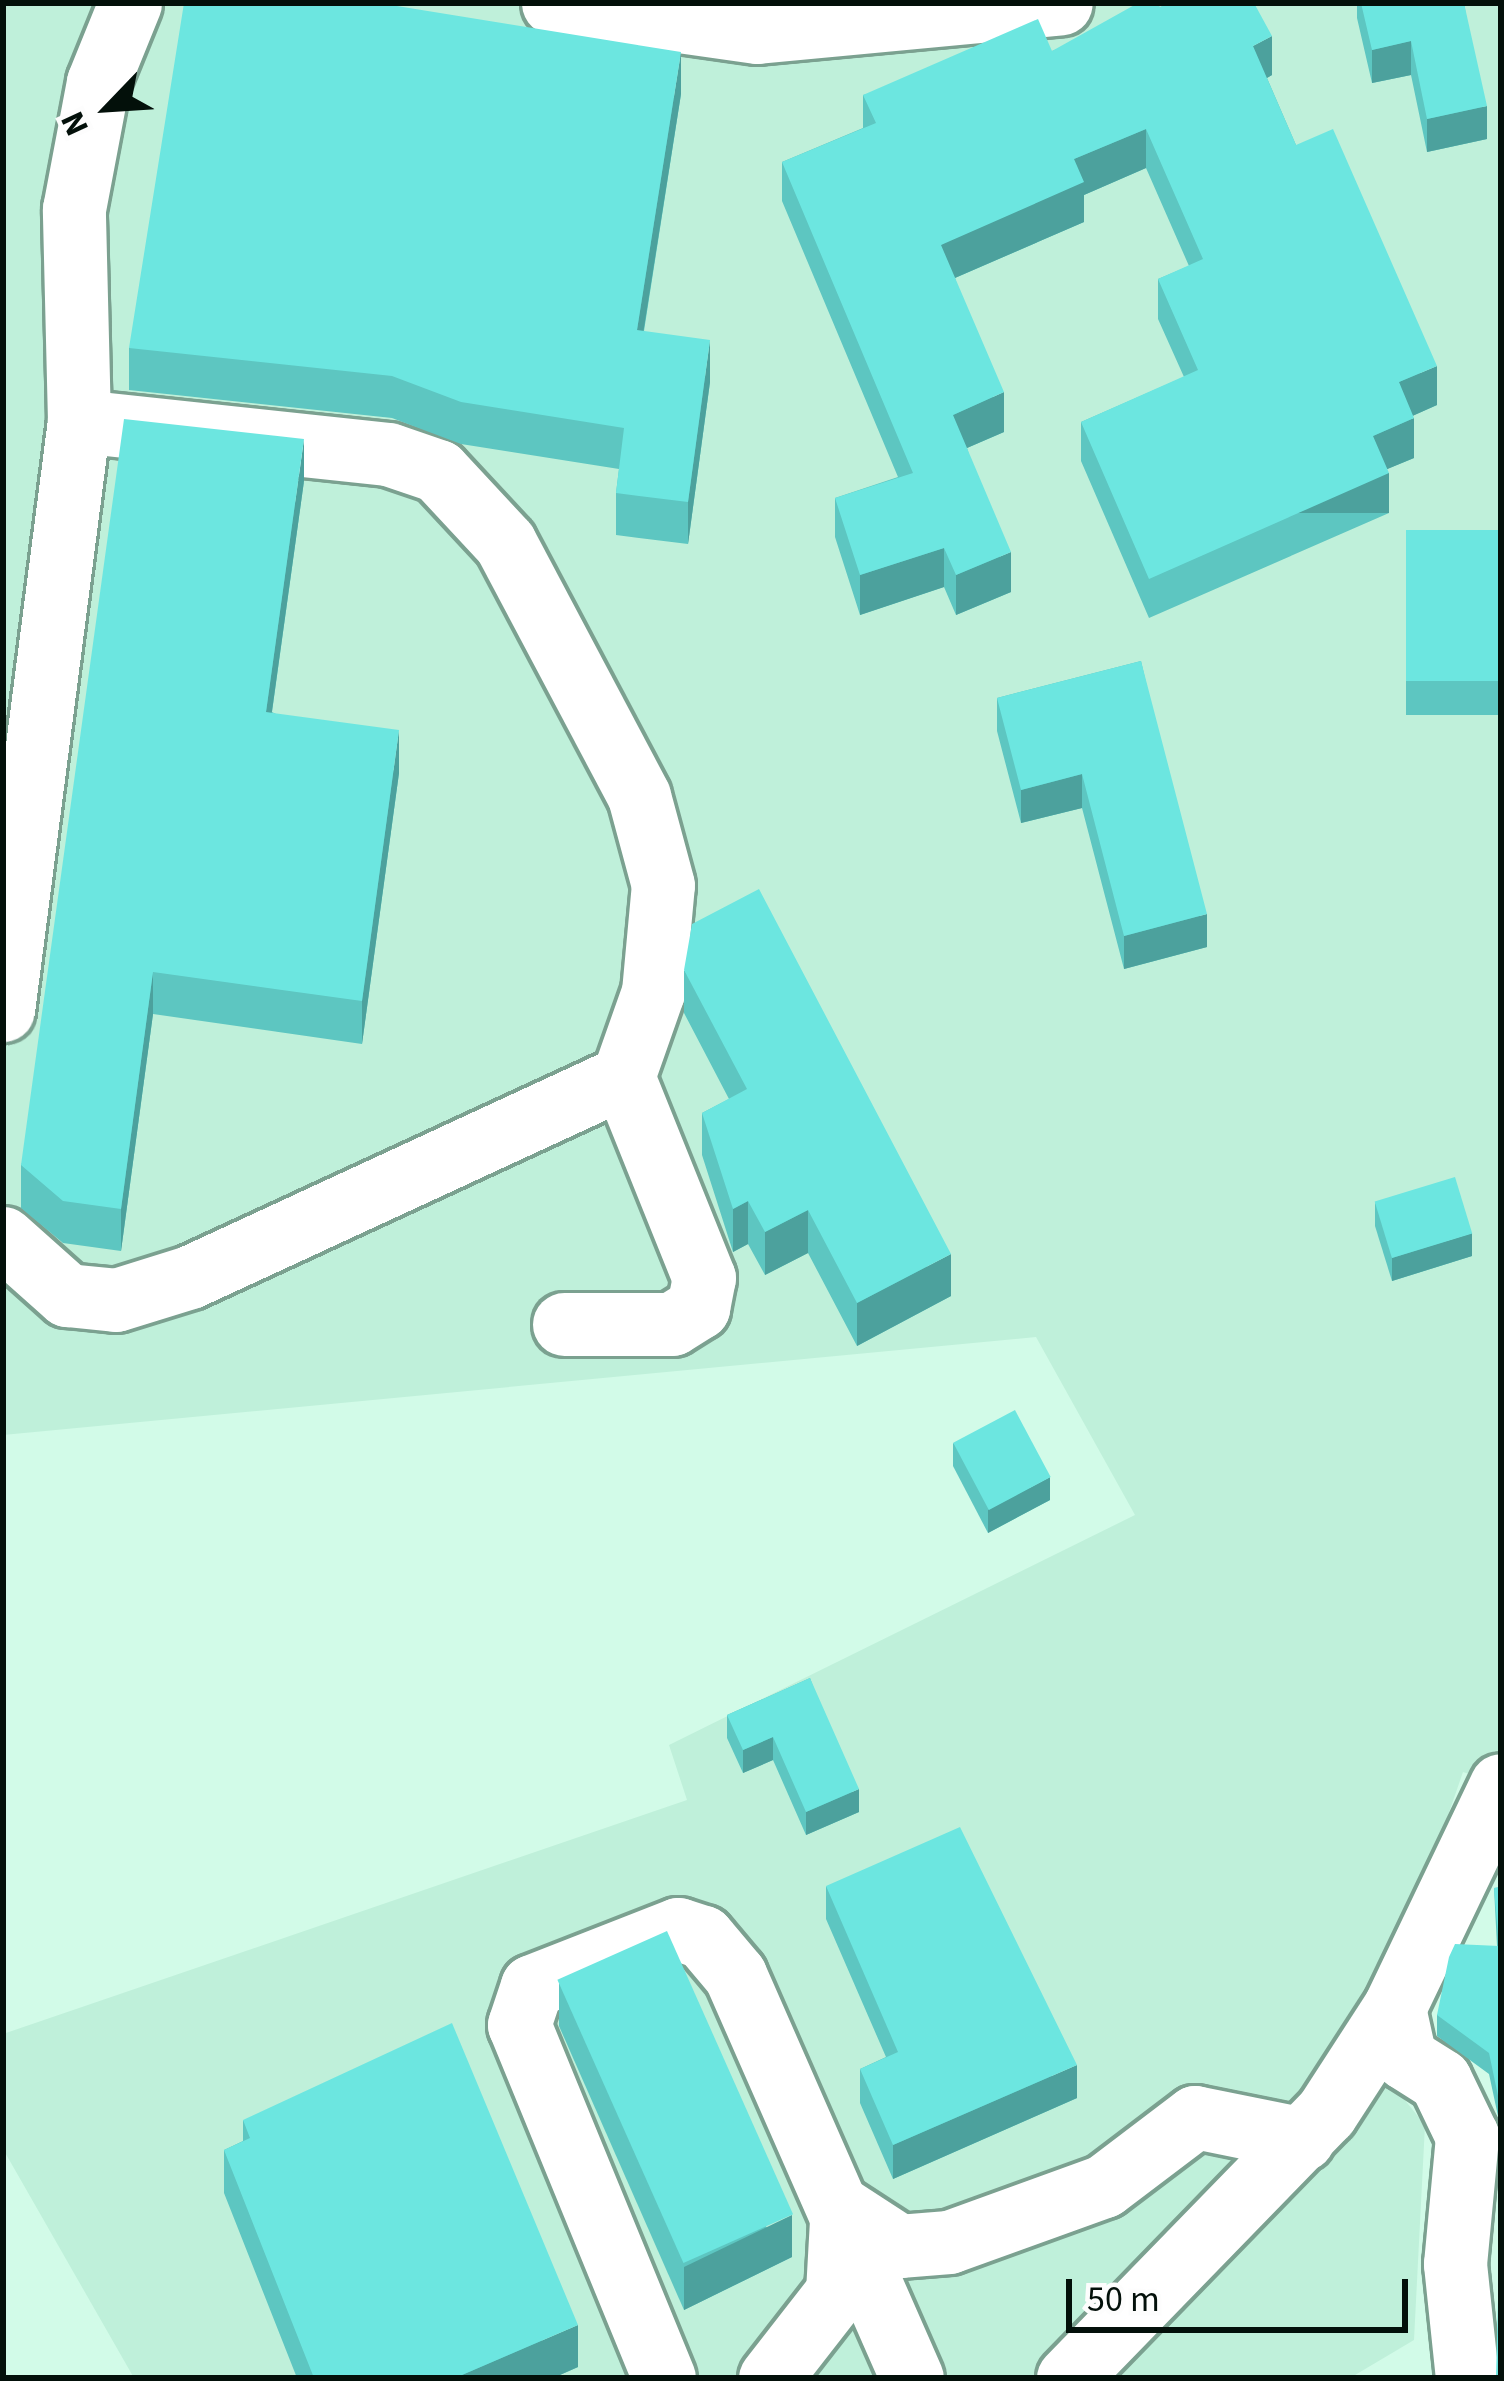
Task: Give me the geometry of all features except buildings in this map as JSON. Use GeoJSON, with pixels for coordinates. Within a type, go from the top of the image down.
{"type":"FeatureCollection","features":[{"type":"Feature","properties":{"kind":"street"},"geometry":{"type":"LineString","coordinates":[[3,1010],[79,421],[74,209],[98,82],[130,3]]}},
{"type":"Feature","properties":{"kind":"street"},"geometry":{"type":"LineString","coordinates":[[553,3],[757,32],[1061,3]]}},
{"type":"Feature","properties":{"kind":"street"},"geometry":{"type":"LineString","coordinates":[[79,421],[388,454],[439,471],[505,543],[639,796],[663,885],[653,992],[622,1077],[704,1278],[698,1308],[672,1324],[564,1324]]}},
{"type":"Feature","properties":{"kind":"street"},"geometry":{"type":"LineString","coordinates":[[3,1238],[67,1295],[116,1300],[190,1277],[622,1077]]}},
{"type":"Feature","properties":{"kind":"street"},"geometry":{"type":"LineString","coordinates":[[1068,2378],[1303,2139],[1394,2008],[1501,1785]]}},
{"type":"Feature","properties":{"kind":"street"},"geometry":{"type":"LineString","coordinates":[[664,2378],[521,2051],[532,1987],[650,1931],[703,1937],[735,1975],[912,2378]]}},
{"type":"Feature","properties":{"kind":"street"},"geometry":{"type":"LineString","coordinates":[[1394,2008],[1405,2058],[1441,2080],[1467,2136],[1455,2264],[1467,2378]]}},
{"type":"Feature","properties":{"kind":"street"},"geometry":{"type":"LineString","coordinates":[[839,2207],[899,2246],[949,2242],[1104,2186],[1195,2117],[1303,2139]]}},
{"type":"Feature","properties":{"kind":"street"},"geometry":{"type":"LineString","coordinates":[[770,2378],[837,2292],[839,2207]]}},
{"type":"Feature","properties":{"kind":"shaded area"},"geometry":{"type":"Polygon","coordinates":[[[3,3],[1501,3],[1501,1784],[1463,1772],[1366,2052],[1425,2125],[1414,2340],[1350,2378],[134,2378],[3,2149],[3,2034],[687,1800],[669,1745],[1135,1515],[1036,1337],[3,1435],[3,3]]]}}]}
